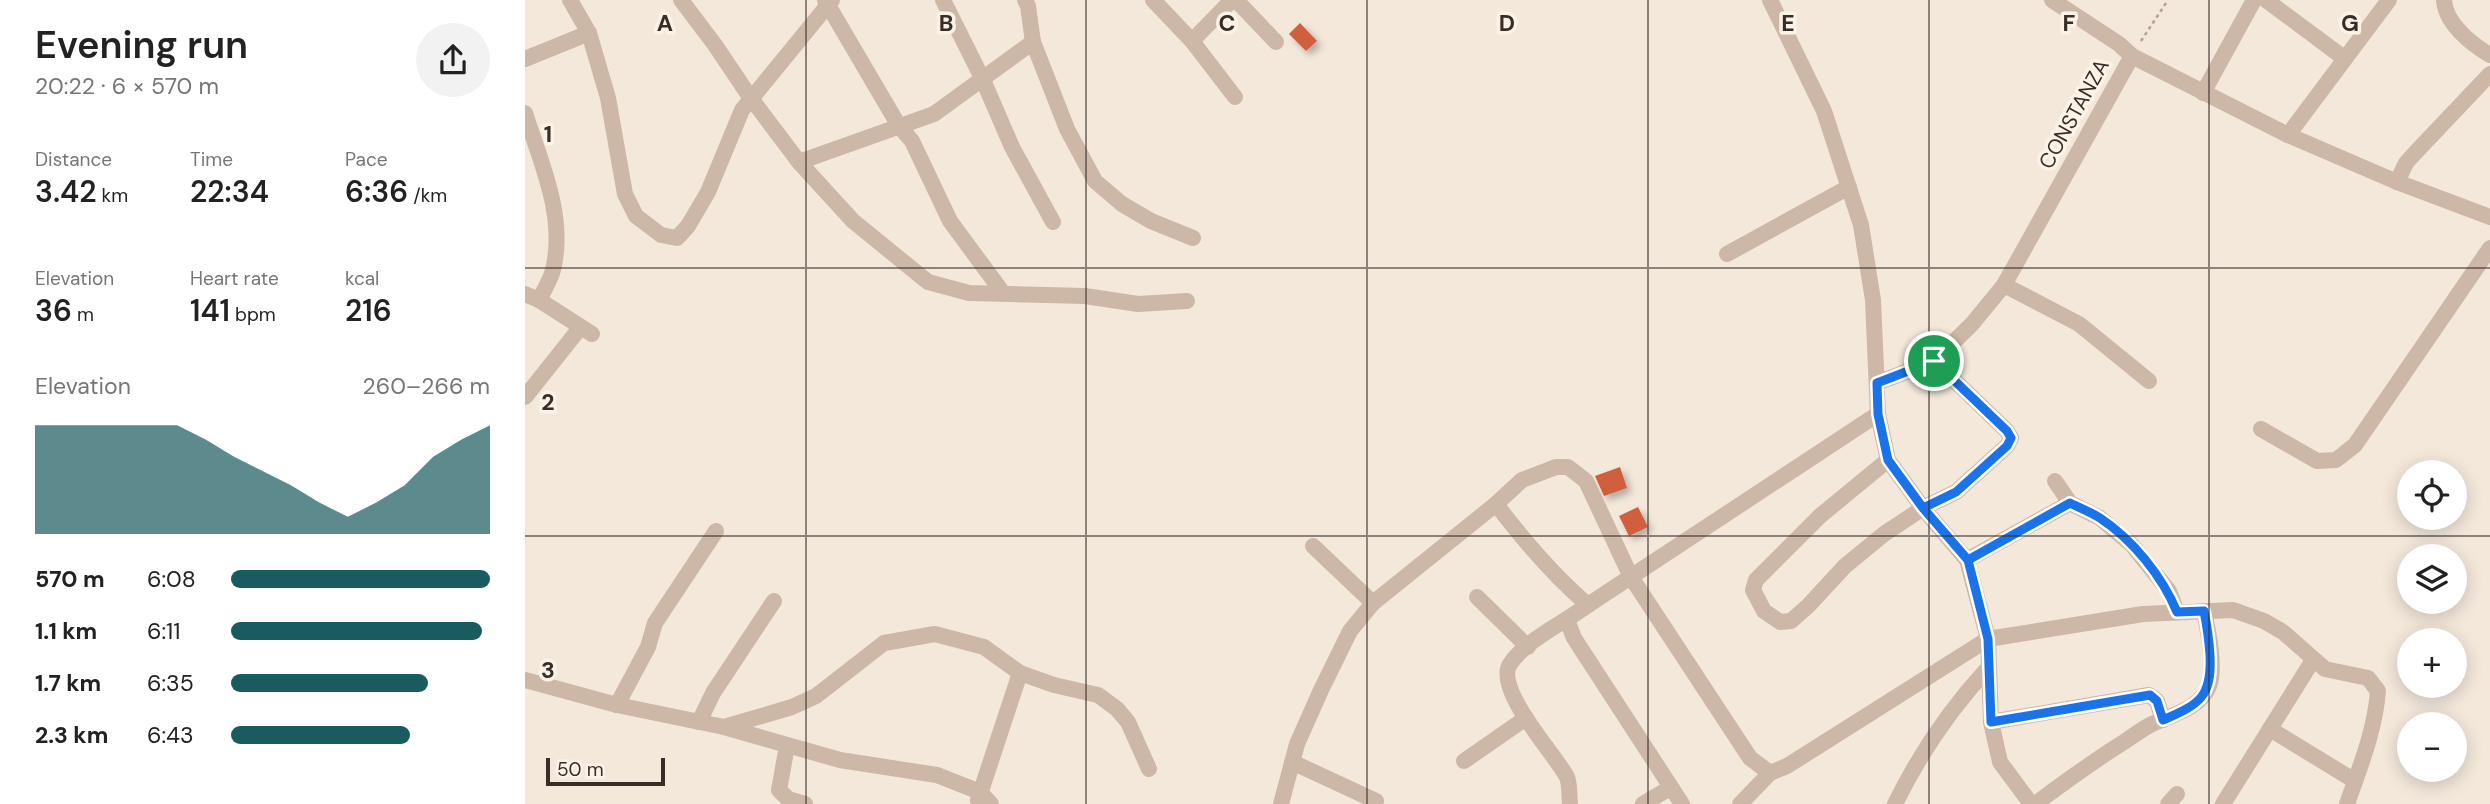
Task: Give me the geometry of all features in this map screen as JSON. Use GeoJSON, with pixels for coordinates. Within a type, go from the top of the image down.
{"type":"FeatureCollection","features":[{"type":"Feature","properties":{"kind":"street"},"geometry":{"type":"LineString","coordinates":[[570,0],[589,33],[608,98],[625,194],[636,216],[661,236],[677,238],[688,226],[708,192],[750,97],[829,1],[899,126],[912,141],[950,221],[1003,293]]}},
{"type":"Feature","properties":{"kind":"street"},"geometry":{"type":"LineString","coordinates":[[681,0],[799,162],[853,221],[928,282],[969,293],[1085,296],[1138,304],[1187,301]]}},
{"type":"Feature","properties":{"kind":"street"},"geometry":{"type":"LineString","coordinates":[[943,0],[983,80],[1012,147],[1053,222]]}},
{"type":"Feature","properties":{"kind":"street"},"geometry":{"type":"LineString","coordinates":[[1025,0],[1033,43],[1067,129],[1095,181],[1122,204],[1151,221],[1193,238]]}},
{"type":"Feature","properties":{"kind":"street"},"geometry":{"type":"LineString","coordinates":[[1153,0],[1192,41],[1235,97]]}},
{"type":"Feature","properties":{"kind":"street"},"geometry":{"type":"LineString","coordinates":[[1192,41],[1234,0],[1276,42]]}},
{"type":"Feature","properties":{"kind":"street"},"geometry":{"type":"LineString","coordinates":[[1770,0],[1824,111],[1861,225],[1871,287],[1878,414],[1888,460],[1923,508],[1968,560],[1988,639],[1991,722],[2000,762],[2033,804],[2099,757],[2150,725],[2184,711],[2200,699],[2209,686],[2211,672],[2209,633],[2204,611]]}},
{"type":"Feature","properties":{"kind":"street"},"geometry":{"type":"LineString","coordinates":[[2052,0],[2119,44],[2131,55]]}},
{"type":"Feature","properties":{"kind":"street"},"geometry":{"type":"LineString","coordinates":[[2203,93],[2254,0]]}},
{"type":"Feature","properties":{"kind":"street"},"geometry":{"type":"LineString","coordinates":[[2266,0],[2344,58]]}},
{"type":"Feature","properties":{"kind":"street"},"geometry":{"type":"LineString","coordinates":[[2288,135],[2389,0]]}},
{"type":"Feature","properties":{"kind":"street"},"geometry":{"type":"LineString","coordinates":[[2444,0],[2445,8],[2461,34],[2490,55]]}},
{"type":"Feature","properties":{"kind":"street"},"geometry":{"type":"LineString","coordinates":[[525,59],[589,33]]}},
{"type":"Feature","properties":{"kind":"street"},"geometry":{"type":"LineString","coordinates":[[799,162],[934,114],[1033,43]]}},
{"type":"Feature","properties":{"kind":"street","name":"CONSTANZA"},"geometry":{"type":"LineString","coordinates":[[1877,383],[1934,361],[1972,324],[2004,285],[2131,55],[2288,135],[2397,182],[2488,213]]}},
{"type":"Feature","properties":{"kind":"street"},"geometry":{"type":"LineString","coordinates":[[2397,182],[2415,153],[2490,74]]}},
{"type":"Feature","properties":{"kind":"street"},"geometry":{"type":"LineString","coordinates":[[525,113],[545,169],[554,210],[556,252],[552,274],[532,297],[586,331],[525,397]]}},
{"type":"Feature","properties":{"kind":"street"},"geometry":{"type":"LineString","coordinates":[[1727,254],[1849,187]]}},
{"type":"Feature","properties":{"kind":"street"},"geometry":{"type":"LineString","coordinates":[[2261,429],[2317,461],[2336,460],[2346,453],[2355,445],[2490,248]]}},
{"type":"Feature","properties":{"kind":"street"},"geometry":{"type":"LineString","coordinates":[[2004,285],[2079,324],[2149,382]]}},
{"type":"Feature","properties":{"kind":"street"},"geometry":{"type":"LineString","coordinates":[[1888,460],[1821,516],[1756,580],[1753,590],[1764,611],[1780,622],[1791,621],[1808,607],[1845,566],[1884,534],[1923,508],[1956,492],[2007,446],[2011,438],[2007,431],[1934,361]]}},
{"type":"Feature","properties":{"kind":"street"},"geometry":{"type":"LineString","coordinates":[[1570,804],[1569,781],[1525,718],[1507,682],[1507,671],[1511,663],[1528,647],[1588,605],[1878,414]]}},
{"type":"Feature","properties":{"kind":"street"},"geometry":{"type":"LineString","coordinates":[[1281,804],[1292,762],[1321,690],[1350,631],[1373,603],[1522,480],[1556,467],[1568,467],[1585,481],[1631,577],[1750,758],[1770,773]]}},
{"type":"Feature","properties":{"kind":"street"},"geometry":{"type":"LineString","coordinates":[[2055,481],[2070,503],[2099,517],[2132,545],[2169,591],[2177,612]]}},
{"type":"Feature","properties":{"kind":"street"},"geometry":{"type":"LineString","coordinates":[[1968,560],[2070,503]]}},
{"type":"Feature","properties":{"kind":"street"},"geometry":{"type":"LineString","coordinates":[[1496,504],[1559,580],[1588,605]]}},
{"type":"Feature","properties":{"kind":"street"},"geometry":{"type":"LineString","coordinates":[[617,705],[648,648],[655,623],[716,531]]}},
{"type":"Feature","properties":{"kind":"street"},"geometry":{"type":"LineString","coordinates":[[1313,546],[1373,603]]}},
{"type":"Feature","properties":{"kind":"street"},"geometry":{"type":"LineString","coordinates":[[1478,597],[1528,647]]}},
{"type":"Feature","properties":{"kind":"street"},"geometry":{"type":"LineString","coordinates":[[699,722],[713,693],[775,601]]}},
{"type":"Feature","properties":{"kind":"street"},"geometry":{"type":"LineString","coordinates":[[1740,804],[1770,773],[1787,766],[1988,639],[2143,614],[2233,610],[2264,621],[2283,632],[2325,669],[2368,678],[2378,691],[2377,709],[2369,740],[2347,804]]}},
{"type":"Feature","properties":{"kind":"street"},"geometry":{"type":"LineString","coordinates":[[1567,620],[1574,638],[1682,804]]}},
{"type":"Feature","properties":{"kind":"street"},"geometry":{"type":"LineString","coordinates":[[724,727],[792,707],[816,696],[884,643],[935,634],[984,647],[1020,673],[1054,685],[1098,695],[1117,709],[1128,722],[1149,769]]}},
{"type":"Feature","properties":{"kind":"street"},"geometry":{"type":"LineString","coordinates":[[2223,804],[2313,660]]}},
{"type":"Feature","properties":{"kind":"street"},"geometry":{"type":"LineString","coordinates":[[1895,804],[1934,735],[1960,699],[1989,667]]}},
{"type":"Feature","properties":{"kind":"street"},"geometry":{"type":"LineString","coordinates":[[978,798],[1020,673]]}},
{"type":"Feature","properties":{"kind":"street"},"geometry":{"type":"LineString","coordinates":[[525,680],[617,705],[724,727],[840,760],[937,775],[991,804]]}},
{"type":"Feature","properties":{"kind":"street"},"geometry":{"type":"LineString","coordinates":[[1991,722],[2150,695],[2157,701],[2163,720]]}},
{"type":"Feature","properties":{"kind":"street"},"geometry":{"type":"LineString","coordinates":[[1464,761],[1525,718]]}},
{"type":"Feature","properties":{"kind":"street"},"geometry":{"type":"LineString","coordinates":[[2270,729],[2355,781]]}},
{"type":"Feature","properties":{"kind":"street"},"geometry":{"type":"LineString","coordinates":[[787,746],[779,790],[788,799],[806,804]]}},
{"type":"Feature","properties":{"kind":"street"},"geometry":{"type":"LineString","coordinates":[[1292,762],[1376,801]]}},
{"type":"Feature","properties":{"kind":"street"},"geometry":{"type":"LineString","coordinates":[[1643,804],[1671,788]]}},
{"type":"Feature","properties":{"kind":"path"},"geometry":{"type":"LineString","coordinates":[[2131,55],[2168,0]]}},
{"type":"Feature","properties":{"kind":"building"},"geometry":{"type":"Polygon","coordinates":[[[1300,23],[1317,41],[1306,51],[1289,34],[1300,23]]]}},
{"type":"Feature","properties":{"kind":"building"},"geometry":{"type":"Polygon","coordinates":[[[1620,467],[1627,488],[1604,496],[1595,476],[1620,467]]]}},
{"type":"Feature","properties":{"kind":"building"},"geometry":{"type":"Polygon","coordinates":[[[1638,507],[1648,527],[1629,536],[1619,516],[1638,507]]]}},
{"type":"Feature","properties":{"kind":"route"},"geometry":{"type":"LineString","coordinates":[[1934,361],[1877,383],[1878,414],[1888,460],[1923,508],[1968,560],[1988,639],[1991,722],[2144,695],[2155,698],[2163,720],[2184,711],[2200,699],[2209,686],[2209,633],[2204,611],[2177,612],[2169,591],[2132,545],[2099,517],[2070,503],[1968,560],[1923,508],[1956,492],[2007,446],[2011,438],[2007,431],[1934,361]]}}]}
